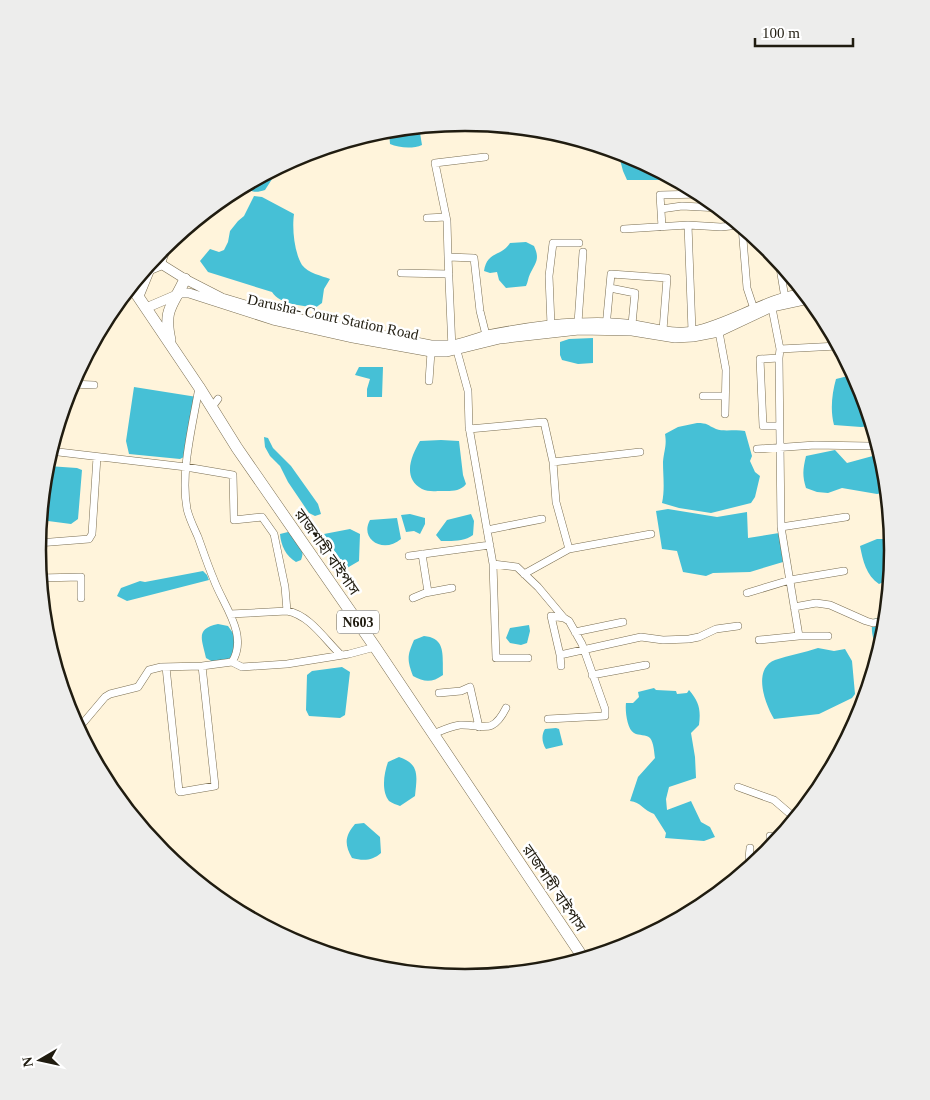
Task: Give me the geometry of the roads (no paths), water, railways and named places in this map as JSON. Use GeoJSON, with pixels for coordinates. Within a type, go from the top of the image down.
{"type":"FeatureCollection","features":[{"type":"Feature","properties":{"kind":"highway"},"geometry":{"type":"LineString","coordinates":[[172,348],[167,325],[170,305],[186,279]]}},
{"type":"Feature","properties":{"kind":"highway"},"geometry":{"type":"LineString","coordinates":[[138,296],[144,282]]}},
{"type":"Feature","properties":{"kind":"highway","name":"রাজশাহী বাইপাস"},"geometry":{"type":"LineString","coordinates":[[135,292],[199,387],[215,403],[237,448],[375,647],[580,952]]}},
{"type":"Feature","properties":{"kind":"street"},"geometry":{"type":"LineString","coordinates":[[485,157],[435,162],[446,217],[454,349],[468,390],[469,429],[493,564],[496,658],[528,658]]}},
{"type":"Feature","properties":{"kind":"street"},"geometry":{"type":"LineString","coordinates":[[662,227],[660,198],[663,194],[685,194]]}},
{"type":"Feature","properties":{"kind":"street"},"geometry":{"type":"LineString","coordinates":[[661,209],[682,206],[705,207]]}},
{"type":"Feature","properties":{"kind":"street"},"geometry":{"type":"LineString","coordinates":[[427,218],[446,217]]}},
{"type":"Feature","properties":{"kind":"street"},"geometry":{"type":"LineString","coordinates":[[688,225],[692,331]]}},
{"type":"Feature","properties":{"kind":"street"},"geometry":{"type":"LineString","coordinates":[[624,229],[688,225],[731,227]]}},
{"type":"Feature","properties":{"kind":"street"},"geometry":{"type":"LineString","coordinates":[[742,236],[747,288],[755,312]]}},
{"type":"Feature","properties":{"kind":"street"},"geometry":{"type":"LineString","coordinates":[[551,325],[549,276],[553,244],[580,243]]}},
{"type":"Feature","properties":{"kind":"street"},"geometry":{"type":"LineString","coordinates":[[578,323],[583,252]]}},
{"type":"Feature","properties":{"kind":"street"},"geometry":{"type":"LineString","coordinates":[[448,258],[474,258],[480,311],[487,339]]}},
{"type":"Feature","properties":{"kind":"street","name":"Darusha- Court Station Road"},"geometry":{"type":"LineString","coordinates":[[160,263],[222,298],[275,314],[454,349]]}},
{"type":"Feature","properties":{"kind":"street"},"geometry":{"type":"LineString","coordinates":[[401,273],[449,274]]}},
{"type":"Feature","properties":{"kind":"street"},"geometry":{"type":"LineString","coordinates":[[606,326],[611,274],[667,278],[662,330]]}},
{"type":"Feature","properties":{"kind":"street"},"geometry":{"type":"LineString","coordinates":[[781,275],[784,298]]}},
{"type":"Feature","properties":{"kind":"street"},"geometry":{"type":"LineString","coordinates":[[610,288],[635,293],[632,324]]}},
{"type":"Feature","properties":{"kind":"street","name":"Darusha- Court Station Road"},"geometry":{"type":"LineString","coordinates":[[146,308],[184,292],[273,320],[353,338],[431,352],[454,349],[487,339],[551,325],[578,323],[675,338],[693,337],[719,332],[755,312]]}},
{"type":"Feature","properties":{"kind":"street","name":"Darusha- Court Station Road"},"geometry":{"type":"LineString","coordinates":[[487,339],[632,324],[675,333],[692,331],[755,312],[796,293]]}},
{"type":"Feature","properties":{"kind":"street","name":"Darusha- Court Station Road"},"geometry":{"type":"LineString","coordinates":[[772,305],[801,300]]}},
{"type":"Feature","properties":{"kind":"street"},"geometry":{"type":"LineString","coordinates":[[772,305],[780,349],[781,527],[798,636]]}},
{"type":"Feature","properties":{"kind":"street"},"geometry":{"type":"LineString","coordinates":[[719,332],[726,370],[725,414]]}},
{"type":"Feature","properties":{"kind":"street"},"geometry":{"type":"LineString","coordinates":[[780,349],[831,346]]}},
{"type":"Feature","properties":{"kind":"street"},"geometry":{"type":"LineString","coordinates":[[428,381],[431,352]]}},
{"type":"Feature","properties":{"kind":"street"},"geometry":{"type":"LineString","coordinates":[[779,358],[760,359],[763,426],[779,426]]}},
{"type":"Feature","properties":{"kind":"street"},"geometry":{"type":"LineString","coordinates":[[80,384],[94,385]]}},
{"type":"Feature","properties":{"kind":"street"},"geometry":{"type":"LineString","coordinates":[[199,387],[186,467],[186,497],[188,510],[214,581],[236,631],[236,655],[232,662]]}},
{"type":"Feature","properties":{"kind":"street"},"geometry":{"type":"LineString","coordinates":[[703,396],[725,396]]}},
{"type":"Feature","properties":{"kind":"street"},"geometry":{"type":"LineString","coordinates":[[469,429],[544,422],[553,462],[556,502],[570,550]]}},
{"type":"Feature","properties":{"kind":"street"},"geometry":{"type":"LineString","coordinates":[[757,449],[815,445],[869,446]]}},
{"type":"Feature","properties":{"kind":"street"},"geometry":{"type":"LineString","coordinates":[[58,452],[186,467],[233,475],[234,520],[262,517],[274,534],[288,610]]}},
{"type":"Feature","properties":{"kind":"street"},"geometry":{"type":"LineString","coordinates":[[553,462],[640,452]]}},
{"type":"Feature","properties":{"kind":"street"},"geometry":{"type":"LineString","coordinates":[[46,542],[89,539],[92,534],[97,457]]}},
{"type":"Feature","properties":{"kind":"street"},"geometry":{"type":"LineString","coordinates":[[781,527],[846,517]]}},
{"type":"Feature","properties":{"kind":"street"},"geometry":{"type":"LineString","coordinates":[[487,530],[542,519]]}},
{"type":"Feature","properties":{"kind":"street"},"geometry":{"type":"LineString","coordinates":[[524,574],[570,550],[651,534]]}},
{"type":"Feature","properties":{"kind":"street"},"geometry":{"type":"LineString","coordinates":[[409,556],[490,545]]}},
{"type":"Feature","properties":{"kind":"street"},"geometry":{"type":"LineString","coordinates":[[422,554],[428,592]]}},
{"type":"Feature","properties":{"kind":"street"},"geometry":{"type":"LineString","coordinates":[[493,564],[517,567],[538,587],[564,618]]}},
{"type":"Feature","properties":{"kind":"street"},"geometry":{"type":"LineString","coordinates":[[747,593],[790,580],[844,571]]}},
{"type":"Feature","properties":{"kind":"street"},"geometry":{"type":"LineString","coordinates":[[47,578],[81,578],[81,598]]}},
{"type":"Feature","properties":{"kind":"street"},"geometry":{"type":"LineString","coordinates":[[413,598],[428,592],[452,588]]}},
{"type":"Feature","properties":{"kind":"street"},"geometry":{"type":"LineString","coordinates":[[794,607],[816,603],[830,605],[866,621],[877,622]]}},
{"type":"Feature","properties":{"kind":"street"},"geometry":{"type":"LineString","coordinates":[[230,614],[288,610],[302,616],[342,655]]}},
{"type":"Feature","properties":{"kind":"street"},"geometry":{"type":"LineString","coordinates":[[548,719],[605,716],[604,702],[592,675],[584,650],[569,620],[551,616],[561,666]]}},
{"type":"Feature","properties":{"kind":"street"},"geometry":{"type":"LineString","coordinates":[[575,632],[622,622]]}},
{"type":"Feature","properties":{"kind":"street"},"geometry":{"type":"LineString","coordinates":[[560,655],[641,637],[663,640],[689,639],[699,637],[716,629],[738,626]]}},
{"type":"Feature","properties":{"kind":"street"},"geometry":{"type":"LineString","coordinates":[[759,640],[798,636],[828,636]]}},
{"type":"Feature","properties":{"kind":"street"},"geometry":{"type":"LineString","coordinates":[[83,722],[105,697],[136,688],[149,670],[232,662],[242,666],[276,665],[342,655],[375,647]]}},
{"type":"Feature","properties":{"kind":"street"},"geometry":{"type":"LineString","coordinates":[[592,675],[646,665]]}},
{"type":"Feature","properties":{"kind":"street"},"geometry":{"type":"LineString","coordinates":[[166,667],[180,792],[215,786],[202,666]]}},
{"type":"Feature","properties":{"kind":"street"},"geometry":{"type":"LineString","coordinates":[[439,692],[461,691],[470,687],[479,727]]}},
{"type":"Feature","properties":{"kind":"street"},"geometry":{"type":"LineString","coordinates":[[433,734],[459,725],[486,728],[500,720],[506,708]]}},
{"type":"Feature","properties":{"kind":"street"},"geometry":{"type":"LineString","coordinates":[[738,787],[774,800],[790,814]]}},
{"type":"Feature","properties":{"kind":"street"},"geometry":{"type":"LineString","coordinates":[[749,857],[750,848]]}},
{"type":"Feature","properties":{"kind":"water"},"geometry":{"type":"Polygon","coordinates":[[[420,134],[422,145],[406,148],[390,144],[390,138],[420,134]]]}},
{"type":"Feature","properties":{"kind":"water"},"geometry":{"type":"Polygon","coordinates":[[[620,161],[660,180],[627,180],[620,161]]]}},
{"type":"Feature","properties":{"kind":"water"},"geometry":{"type":"Polygon","coordinates":[[[273,178],[265,190],[254,192],[250,191],[273,178]]]}},
{"type":"Feature","properties":{"kind":"water"},"geometry":{"type":"Polygon","coordinates":[[[254,196],[262,197],[294,214],[294,240],[299,260],[311,272],[330,279],[324,289],[322,303],[315,308],[280,300],[272,292],[208,272],[200,261],[210,249],[219,252],[224,250],[230,231],[244,216],[254,196]]]}},
{"type":"Feature","properties":{"kind":"water"},"geometry":{"type":"Polygon","coordinates":[[[526,242],[534,246],[537,257],[526,286],[506,288],[499,280],[497,272],[490,273],[484,271],[488,260],[510,243],[526,242]]]}},
{"type":"Feature","properties":{"kind":"water"},"geometry":{"type":"Polygon","coordinates":[[[593,338],[593,363],[578,364],[562,360],[560,342],[569,339],[593,338]]]}},
{"type":"Feature","properties":{"kind":"water"},"geometry":{"type":"Polygon","coordinates":[[[359,367],[383,367],[382,397],[367,397],[370,379],[355,375],[359,367]]]}},
{"type":"Feature","properties":{"kind":"water"},"geometry":{"type":"Polygon","coordinates":[[[846,376],[865,427],[834,425],[832,402],[836,379],[846,376]]]}},
{"type":"Feature","properties":{"kind":"water"},"geometry":{"type":"Polygon","coordinates":[[[134,387],[197,397],[188,455],[180,459],[129,454],[126,441],[134,387]]]}},
{"type":"Feature","properties":{"kind":"water"},"geometry":{"type":"Polygon","coordinates":[[[697,423],[719,430],[745,431],[752,456],[750,461],[755,472],[760,476],[755,497],[751,503],[711,513],[662,503],[665,434],[678,427],[697,423]]]}},
{"type":"Feature","properties":{"kind":"water"},"geometry":{"type":"Polygon","coordinates":[[[264,437],[268,438],[273,448],[291,466],[318,504],[321,514],[315,516],[309,513],[288,482],[280,466],[270,456],[265,447],[264,437]]]}},
{"type":"Feature","properties":{"kind":"water"},"geometry":{"type":"Polygon","coordinates":[[[420,441],[459,441],[463,475],[466,484],[455,491],[424,490],[416,484],[410,473],[411,460],[420,441]]]}},
{"type":"Feature","properties":{"kind":"water"},"geometry":{"type":"Polygon","coordinates":[[[835,450],[847,463],[873,456],[880,493],[842,488],[828,493],[806,488],[803,472],[806,456],[835,450]]]}},
{"type":"Feature","properties":{"kind":"water"},"geometry":{"type":"Polygon","coordinates":[[[54,466],[82,470],[78,519],[71,524],[48,521],[54,466]]]}},
{"type":"Feature","properties":{"kind":"water"},"geometry":{"type":"Polygon","coordinates":[[[668,509],[717,517],[747,512],[748,538],[779,533],[783,562],[750,572],[713,573],[706,576],[683,572],[677,551],[662,549],[656,511],[668,509]]]}},
{"type":"Feature","properties":{"kind":"water"},"geometry":{"type":"Polygon","coordinates":[[[410,514],[425,518],[425,524],[420,534],[414,531],[406,532],[401,515],[410,514]]]}},
{"type":"Feature","properties":{"kind":"water"},"geometry":{"type":"Polygon","coordinates":[[[471,514],[474,521],[473,535],[457,541],[441,541],[436,535],[447,520],[471,514]]]}},
{"type":"Feature","properties":{"kind":"water"},"geometry":{"type":"Polygon","coordinates":[[[397,518],[401,539],[394,543],[381,545],[370,539],[367,527],[370,520],[397,518]]]}},
{"type":"Feature","properties":{"kind":"water"},"geometry":{"type":"Polygon","coordinates":[[[350,529],[360,534],[359,561],[347,568],[324,534],[350,529]]]}},
{"type":"Feature","properties":{"kind":"water"},"geometry":{"type":"Polygon","coordinates":[[[288,532],[302,547],[301,560],[296,562],[287,554],[282,543],[280,534],[288,532]]]}},
{"type":"Feature","properties":{"kind":"water"},"geometry":{"type":"Polygon","coordinates":[[[877,539],[884,539],[882,582],[879,584],[868,572],[860,546],[877,539]]]}},
{"type":"Feature","properties":{"kind":"water"},"geometry":{"type":"Polygon","coordinates":[[[203,571],[209,580],[127,601],[117,596],[121,588],[140,581],[145,582],[203,571]]]}},
{"type":"Feature","properties":{"kind":"water"},"geometry":{"type":"Polygon","coordinates":[[[878,618],[874,640],[872,627],[873,619],[878,618]]]}},
{"type":"Feature","properties":{"kind":"water"},"geometry":{"type":"Polygon","coordinates":[[[218,624],[228,626],[235,636],[233,656],[225,661],[213,662],[206,658],[202,636],[206,629],[218,624]]]}},
{"type":"Feature","properties":{"kind":"water"},"geometry":{"type":"Polygon","coordinates":[[[529,625],[530,631],[527,643],[521,645],[510,643],[506,638],[510,628],[529,625]]]}},
{"type":"Feature","properties":{"kind":"water"},"geometry":{"type":"Polygon","coordinates":[[[424,636],[437,640],[443,655],[443,675],[432,680],[424,680],[413,676],[409,662],[409,654],[414,640],[424,636]]]}},
{"type":"Feature","properties":{"kind":"water"},"geometry":{"type":"Polygon","coordinates":[[[818,648],[834,651],[845,649],[852,661],[855,694],[852,698],[819,714],[774,719],[767,705],[762,687],[764,671],[775,660],[818,648]]]}},
{"type":"Feature","properties":{"kind":"water"},"geometry":{"type":"Polygon","coordinates":[[[342,667],[350,672],[345,715],[340,718],[309,716],[306,710],[307,675],[312,671],[342,667]]]}},
{"type":"Feature","properties":{"kind":"water"},"geometry":{"type":"Polygon","coordinates":[[[654,688],[656,690],[676,691],[677,694],[687,693],[689,690],[697,702],[700,714],[699,725],[691,733],[696,778],[669,787],[666,799],[667,810],[691,801],[701,822],[710,827],[715,837],[704,841],[665,838],[666,833],[654,814],[637,803],[630,801],[638,777],[655,758],[650,738],[634,733],[630,728],[626,715],[626,703],[633,703],[639,697],[638,692],[654,688]]]}},
{"type":"Feature","properties":{"kind":"water"},"geometry":{"type":"Polygon","coordinates":[[[545,729],[559,729],[563,745],[546,749],[542,739],[544,731],[545,729]]]}},
{"type":"Feature","properties":{"kind":"water"},"geometry":{"type":"Polygon","coordinates":[[[399,757],[411,763],[416,772],[415,796],[400,806],[389,801],[386,797],[384,782],[388,762],[399,757]]]}},
{"type":"Feature","properties":{"kind":"water"},"geometry":{"type":"Polygon","coordinates":[[[364,823],[380,837],[381,853],[374,858],[360,860],[352,858],[347,840],[349,832],[355,824],[364,823]]]}}]}
